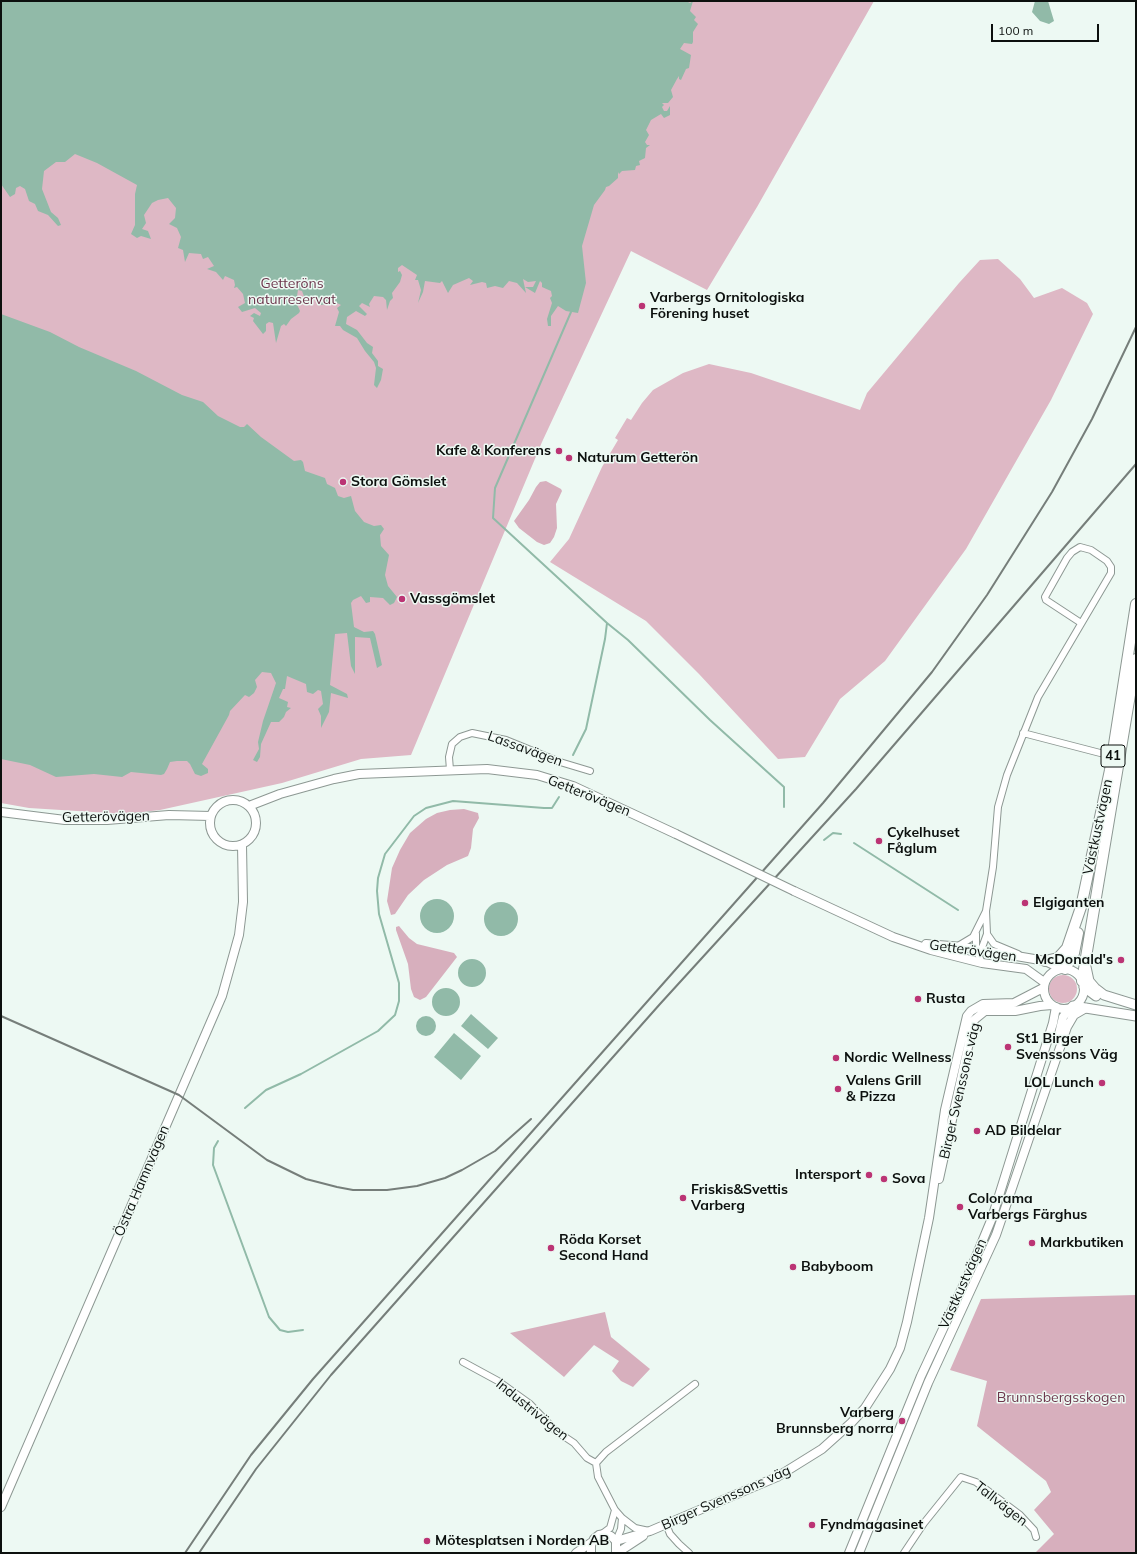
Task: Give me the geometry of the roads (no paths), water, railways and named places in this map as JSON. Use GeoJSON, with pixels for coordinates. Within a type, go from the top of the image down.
{"type":"FeatureCollection","features":[{"type":"Feature","properties":{"kind":"main road","name":"Västkustvägen"},"geometry":{"type":"LineString","coordinates":[[1045,961],[1058,958],[1065,951],[1072,937],[1081,907],[1110,770],[1136,604]]}},
{"type":"Feature","properties":{"kind":"main road","name":"Västkustvägen"},"geometry":{"type":"LineString","coordinates":[[1085,958],[1116,784],[1136,659]]}},
{"type":"Feature","properties":{"kind":"main road","name":"Västkustvägen"},"geometry":{"type":"LineString","coordinates":[[1063,969],[1076,947],[1081,907]]}},
{"type":"Feature","properties":{"kind":"main road","name":"41"},"geometry":{"type":"LineString","coordinates":[[1083,984],[1085,958]]}},
{"type":"Feature","properties":{"kind":"main road"},"geometry":{"type":"LineString","coordinates":[[1085,958],[1087,976],[1094,988],[1104,995],[1136,1005]]}},
{"type":"Feature","properties":{"kind":"main road"},"geometry":{"type":"LineString","coordinates":[[1083,984],[1103,999],[1136,1005]]}},
{"type":"Feature","properties":{"kind":"main road"},"geometry":{"type":"LineString","coordinates":[[1071,1007],[1136,1016]]}},
{"type":"Feature","properties":{"kind":"street"},"geometry":{"type":"LineString","coordinates":[[978,956],[987,934],[986,911],[993,867],[998,807],[1007,775],[1044,684],[1082,623],[1110,576],[1112,570],[1107,561],[1090,550],[1080,547],[1072,552],[1067,558],[1045,597],[1046,600],[1082,623]]}},
{"type":"Feature","properties":{"kind":"street"},"geometry":{"type":"LineString","coordinates":[[1023,733],[1104,754]]}},
{"type":"Feature","properties":{"kind":"street","name":"Lassavägen"},"geometry":{"type":"LineString","coordinates":[[450,770],[450,748],[456,740],[465,734],[481,734],[506,740],[560,762],[590,771]]}},
{"type":"Feature","properties":{"kind":"street","name":"Getterövägen"},"geometry":{"type":"LineString","coordinates":[[249,806],[280,794],[334,779],[359,774],[470,769],[502,770],[556,780],[593,794],[870,928],[907,942],[930,950],[978,956],[1034,959],[1045,961],[1063,969]]}},
{"type":"Feature","properties":{"kind":"street"},"geometry":{"type":"LineString","coordinates":[[225,801],[240,801],[249,806],[256,820],[256,830],[250,839],[242,845],[231,846],[217,840],[210,826],[211,816],[216,807],[225,801]]}},
{"type":"Feature","properties":{"kind":"street","name":"Getterövägen"},"geometry":{"type":"LineString","coordinates":[[1,812],[65,820],[107,820],[169,815],[211,816]]}},
{"type":"Feature","properties":{"kind":"street","name":"Östra Hamnvägen"},"geometry":{"type":"LineString","coordinates":[[1,1507],[222,996],[239,934],[243,902],[242,845]]}},
{"type":"Feature","properties":{"kind":"street"},"geometry":{"type":"LineString","coordinates":[[955,947],[966,943],[976,932],[986,911]]}},
{"type":"Feature","properties":{"kind":"street"},"geometry":{"type":"LineString","coordinates":[[976,932],[978,956]]}},
{"type":"Feature","properties":{"kind":"street"},"geometry":{"type":"LineString","coordinates":[[987,934],[994,944],[1034,959]]}},
{"type":"Feature","properties":{"kind":"street","name":"Getterövägen"},"geometry":{"type":"LineString","coordinates":[[907,942],[955,947],[978,956],[1026,969],[1032,972],[1044,985]]}},
{"type":"Feature","properties":{"kind":"street"},"geometry":{"type":"LineString","coordinates":[[1063,969],[1074,972],[1083,984]]}},
{"type":"Feature","properties":{"kind":"street","name":"41"},"geometry":{"type":"LineString","coordinates":[[1044,985],[1053,972],[1063,969]]}},
{"type":"Feature","properties":{"kind":"street","name":"41"},"geometry":{"type":"LineString","coordinates":[[1071,1007],[1080,1000],[1083,984]]}},
{"type":"Feature","properties":{"kind":"street"},"geometry":{"type":"LineString","coordinates":[[1044,985],[1046,998],[1054,1006],[1071,1007]]}},
{"type":"Feature","properties":{"kind":"street","name":"Birger Svenssons väg"},"geometry":{"type":"LineString","coordinates":[[929,1218],[945,1110],[967,1016],[971,1011],[983,1004],[1014,1004],[1044,985]]}},
{"type":"Feature","properties":{"kind":"street","name":"Birger Svenssons väg"},"geometry":{"type":"LineString","coordinates":[[650,1531],[617,1553],[616,1541],[650,1531],[763,1484],[789,1470],[822,1449],[865,1408],[890,1369],[900,1348],[929,1218],[943,1166],[974,1020],[985,1011],[1015,1011],[1040,1006],[1054,1006]]}},
{"type":"Feature","properties":{"kind":"street","name":"Västkustvägen"},"geometry":{"type":"LineString","coordinates":[[849,1553],[921,1376],[970,1271],[992,1218],[1053,1023],[1054,1006]]}},
{"type":"Feature","properties":{"kind":"street","name":"Västkustvägen"},"geometry":{"type":"LineString","coordinates":[[1050,1074],[1063,1017],[1071,1007]]}},
{"type":"Feature","properties":{"kind":"street","name":"Västkustvägen"},"geometry":{"type":"LineString","coordinates":[[859,1553],[928,1383],[996,1235],[1050,1074],[1071,1019],[1079,1011],[1086,1008]]}},
{"type":"Feature","properties":{"kind":"street","name":"Industrivägen"},"geometry":{"type":"LineString","coordinates":[[463,1362],[498,1381],[530,1404],[556,1431],[574,1443],[587,1458],[596,1463]]}},
{"type":"Feature","properties":{"kind":"street"},"geometry":{"type":"LineString","coordinates":[[650,1531],[635,1528],[622,1518],[615,1510],[598,1477],[596,1463],[606,1452],[695,1384]]}},
{"type":"Feature","properties":{"kind":"street","name":"Tallvägen"},"geometry":{"type":"LineString","coordinates":[[904,1553],[924,1523],[961,1477],[976,1482],[1020,1515],[1034,1530],[1036,1537]]}},
{"type":"Feature","properties":{"kind":"street"},"geometry":{"type":"LineString","coordinates":[[576,1553],[610,1528],[615,1510]]}},
{"type":"Feature","properties":{"kind":"street"},"geometry":{"type":"LineString","coordinates":[[602,1534],[612,1536],[616,1541],[621,1529],[622,1518]]}},
{"type":"Feature","properties":{"kind":"street"},"geometry":{"type":"LineString","coordinates":[[666,1524],[670,1534],[690,1553]]}},
{"type":"Feature","properties":{"kind":"street"},"geometry":{"type":"LineString","coordinates":[[591,1553],[592,1542]]}},
{"type":"Feature","properties":{"kind":"waterway"},"geometry":{"type":"LineString","coordinates":[[571,312],[495,488],[493,518],[607,623],[586,729],[573,755]]}},
{"type":"Feature","properties":{"kind":"waterway"},"geometry":{"type":"LineString","coordinates":[[607,623],[628,640],[710,720],[784,787],[784,807]]}},
{"type":"Feature","properties":{"kind":"waterway"},"geometry":{"type":"LineString","coordinates":[[245,1108],[266,1090],[301,1074],[378,1031],[395,1015],[399,1001],[399,983],[379,914],[377,891],[378,878],[385,854],[414,816],[426,808],[453,801],[552,808],[559,797]]}},
{"type":"Feature","properties":{"kind":"waterway"},"geometry":{"type":"LineString","coordinates":[[824,840],[833,833],[841,834]]}},
{"type":"Feature","properties":{"kind":"waterway"},"geometry":{"type":"LineString","coordinates":[[854,843],[958,910]]}},
{"type":"Feature","properties":{"kind":"waterway"},"geometry":{"type":"LineString","coordinates":[[218,1141],[214,1148],[213,1165],[269,1317],[280,1330],[288,1332],[303,1330]]}},
{"type":"Feature","properties":{"kind":"railway"},"geometry":{"type":"LineString","coordinates":[[185,1553],[251,1455],[313,1379],[823,803],[932,672],[987,595],[1052,492],[1092,419],[1136,327]]}},
{"type":"Feature","properties":{"kind":"railway"},"geometry":{"type":"LineString","coordinates":[[199,1553],[256,1469],[331,1375],[660,1004],[856,789],[1136,464]]}},
{"type":"Feature","properties":{"kind":"railway"},"geometry":{"type":"LineString","coordinates":[[1,1016],[179,1095],[267,1160],[306,1179],[337,1187],[353,1190],[387,1190],[417,1186],[445,1178],[495,1151],[531,1119]]}},
{"type":"Feature","properties":{"kind":"place","name":"Varbergs Ornitologiska Förening huset"},"geometry":{"type":"Point","coordinates":[642,306]}},
{"type":"Feature","properties":{"kind":"place","name":"Kafe & Konferens"},"geometry":{"type":"Point","coordinates":[559,451]}},
{"type":"Feature","properties":{"kind":"place","name":"Naturum Getterön"},"geometry":{"type":"Point","coordinates":[569,458]}},
{"type":"Feature","properties":{"kind":"place","name":"Stora Gömslet"},"geometry":{"type":"Point","coordinates":[343,482]}},
{"type":"Feature","properties":{"kind":"place","name":"Vassgömslet"},"geometry":{"type":"Point","coordinates":[402,599]}},
{"type":"Feature","properties":{"kind":"place","name":"Cykelhuset Fåglum"},"geometry":{"type":"Point","coordinates":[879,841]}},
{"type":"Feature","properties":{"kind":"place","name":"Elgiganten"},"geometry":{"type":"Point","coordinates":[1025,903]}},
{"type":"Feature","properties":{"kind":"place","name":"McDonald's"},"geometry":{"type":"Point","coordinates":[1121,960]}},
{"type":"Feature","properties":{"kind":"place","name":"Rusta"},"geometry":{"type":"Point","coordinates":[918,999]}},
{"type":"Feature","properties":{"kind":"place","name":"St1 Birger Svenssons Väg"},"geometry":{"type":"Point","coordinates":[1008,1047]}},
{"type":"Feature","properties":{"kind":"place","name":"Nordic Wellness"},"geometry":{"type":"Point","coordinates":[836,1058]}},
{"type":"Feature","properties":{"kind":"place","name":"LOL Lunch"},"geometry":{"type":"Point","coordinates":[1102,1083]}},
{"type":"Feature","properties":{"kind":"place","name":"Valens Grill & Pizza"},"geometry":{"type":"Point","coordinates":[838,1089]}},
{"type":"Feature","properties":{"kind":"place","name":"AD Bildelar"},"geometry":{"type":"Point","coordinates":[977,1131]}},
{"type":"Feature","properties":{"kind":"place","name":"Intersport"},"geometry":{"type":"Point","coordinates":[869,1175]}},
{"type":"Feature","properties":{"kind":"place","name":"Sova"},"geometry":{"type":"Point","coordinates":[884,1179]}},
{"type":"Feature","properties":{"kind":"place","name":"Friskis&Svettis Varberg"},"geometry":{"type":"Point","coordinates":[683,1198]}},
{"type":"Feature","properties":{"kind":"place","name":"Colorama Varbergs Färghus"},"geometry":{"type":"Point","coordinates":[960,1207]}},
{"type":"Feature","properties":{"kind":"place","name":"Markbutiken"},"geometry":{"type":"Point","coordinates":[1032,1243]}},
{"type":"Feature","properties":{"kind":"place","name":"Röda Korset Second Hand"},"geometry":{"type":"Point","coordinates":[551,1248]}},
{"type":"Feature","properties":{"kind":"place","name":"Babyboom"},"geometry":{"type":"Point","coordinates":[793,1267]}},
{"type":"Feature","properties":{"kind":"place","name":"Varberg Brunnsberg norra"},"geometry":{"type":"Point","coordinates":[902,1421]}},
{"type":"Feature","properties":{"kind":"place","name":"Fyndmagasinet"},"geometry":{"type":"Point","coordinates":[812,1525]}},
{"type":"Feature","properties":{"kind":"place","name":"Mötesplatsen i Norden AB"},"geometry":{"type":"Point","coordinates":[427,1541]}},
{"type":"Feature","properties":{"kind":"park label","name":"Getteröns naturreservat"},"geometry":{"type":"Point","coordinates":[292,292]}},
{"type":"Feature","properties":{"kind":"park label","name":"Brunnsbergsskogen"},"geometry":{"type":"Point","coordinates":[1061,1398]}}]}
